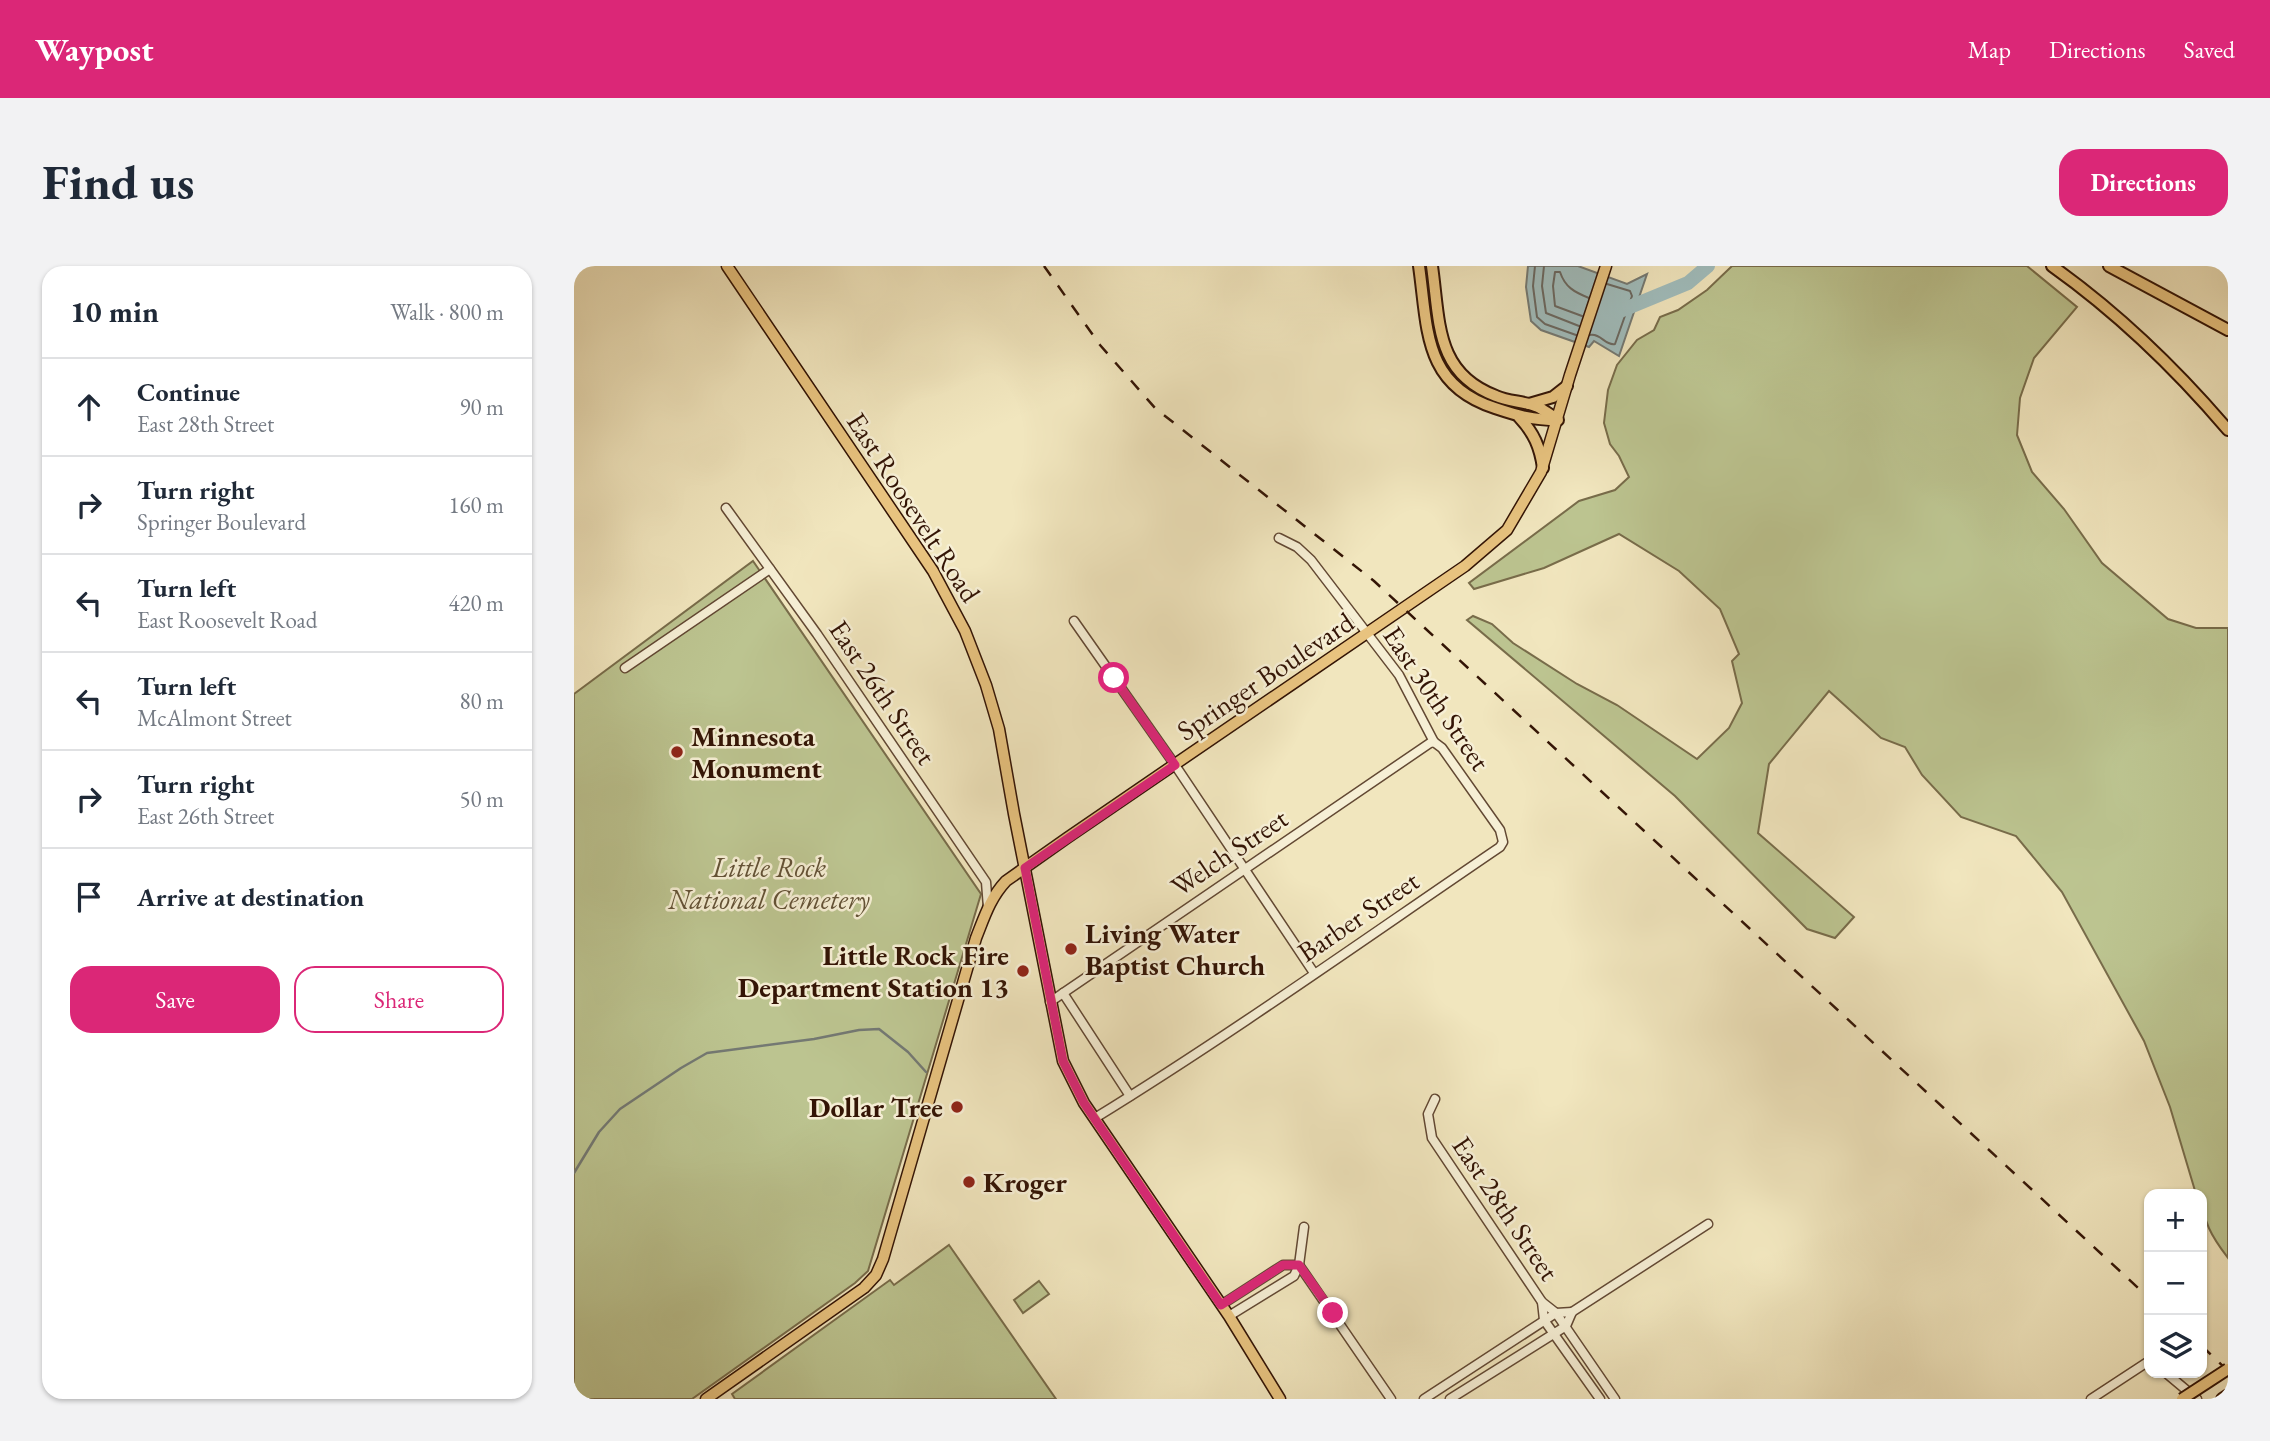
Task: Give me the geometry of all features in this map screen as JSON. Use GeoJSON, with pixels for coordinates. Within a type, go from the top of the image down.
{"type":"FeatureCollection","features":[{"type":"Feature","properties":{"kind":"highway"},"geometry":{"type":"LineString","coordinates":[[1419,266],[1431,349],[1441,370],[1453,386],[1480,403],[1532,420],[1558,419]]}},
{"type":"Feature","properties":{"kind":"highway"},"geometry":{"type":"LineString","coordinates":[[1432,266],[1443,344],[1451,362],[1464,378],[1499,398],[1537,406],[1558,419]]}},
{"type":"Feature","properties":{"kind":"highway"},"geometry":{"type":"LineString","coordinates":[[2052,266],[2097,300],[2151,348],[2228,430]]}},
{"type":"Feature","properties":{"kind":"highway"},"geometry":{"type":"LineString","coordinates":[[2109,266],[2228,330]]}},
{"type":"Feature","properties":{"kind":"highway"},"geometry":{"type":"LineString","coordinates":[[1529,404],[1553,397],[1568,380]]}},
{"type":"Feature","properties":{"kind":"highway"},"geometry":{"type":"LineString","coordinates":[[1517,415],[1536,438],[1543,468]]}},
{"type":"Feature","properties":{"kind":"highway"},"geometry":{"type":"LineString","coordinates":[[2182,1399],[2228,1369]]}},
{"type":"Feature","properties":{"kind":"highway"},"geometry":{"type":"LineString","coordinates":[[2222,1399],[2228,1395]]}},
{"type":"Feature","properties":{"kind":"main road","name":"East Roosevelt Road"},"geometry":{"type":"LineString","coordinates":[[727,266],[919,550],[965,631],[986,685],[999,729],[1063,1061],[1079,1094],[1229,1316],[1280,1399]]}},
{"type":"Feature","properties":{"kind":"main road","name":"Springer Boulevard"},"geometry":{"type":"LineString","coordinates":[[717,1395],[864,1288],[881,1268],[976,938],[998,889],[1465,566],[1499,538],[1519,511],[1543,468],[1568,380],[1606,266]]}},
{"type":"Feature","properties":{"kind":"main road"},"geometry":{"type":"LineString","coordinates":[[706,1399],[717,1395]]}},
{"type":"Feature","properties":{"kind":"street","name":"East 26th Street"},"geometry":{"type":"LineString","coordinates":[[726,508],[986,882],[988,908]]}},
{"type":"Feature","properties":{"kind":"street","name":"East 30th Street"},"geometry":{"type":"LineString","coordinates":[[1279,538],[1301,551],[1326,577],[1399,676],[1434,742],[1442,748],[1500,830],[1503,842]]}},
{"type":"Feature","properties":{"kind":"street"},"geometry":{"type":"LineString","coordinates":[[625,668],[770,569]]}},
{"type":"Feature","properties":{"kind":"street"},"geometry":{"type":"LineString","coordinates":[[1074,621],[1175,765],[1314,973]]}},
{"type":"Feature","properties":{"kind":"street","name":"Welch Street"},"geometry":{"type":"LineString","coordinates":[[1050,1002],[1434,742]]}},
{"type":"Feature","properties":{"kind":"street","name":"Barber Street"},"geometry":{"type":"LineString","coordinates":[[1095,1118],[1314,973],[1500,847],[1503,842]]}},
{"type":"Feature","properties":{"kind":"street"},"geometry":{"type":"LineString","coordinates":[[1063,993],[1130,1097]]}},
{"type":"Feature","properties":{"kind":"street","name":"East 28th Street"},"geometry":{"type":"LineString","coordinates":[[1435,1099],[1428,1114],[1432,1138],[1542,1302],[1556,1313],[1566,1326],[1615,1399]]}},
{"type":"Feature","properties":{"kind":"street"},"geometry":{"type":"LineString","coordinates":[[1424,1399],[1556,1313],[1572,1312],[1708,1224]]}},
{"type":"Feature","properties":{"kind":"street"},"geometry":{"type":"LineString","coordinates":[[1229,1316],[1294,1276],[1299,1265],[1304,1227]]}},
{"type":"Feature","properties":{"kind":"street"},"geometry":{"type":"LineString","coordinates":[[1221,1305],[1283,1265],[1299,1265]]}},
{"type":"Feature","properties":{"kind":"street"},"geometry":{"type":"LineString","coordinates":[[1299,1265],[1391,1399]]}},
{"type":"Feature","properties":{"kind":"street","name":"East 28th Street"},"geometry":{"type":"LineString","coordinates":[[1542,1302],[1545,1320],[1600,1399]]}},
{"type":"Feature","properties":{"kind":"street"},"geometry":{"type":"LineString","coordinates":[[1450,1399],[1566,1326],[1572,1312]]}},
{"type":"Feature","properties":{"kind":"street"},"geometry":{"type":"LineString","coordinates":[[2091,1399],[2144,1364]]}},
{"type":"Feature","properties":{"kind":"street"},"geometry":{"type":"LineString","coordinates":[[2172,1378],[2197,1399]]}},
{"type":"Feature","properties":{"kind":"green space"},"geometry":{"type":"Polygon","coordinates":[[[1732,266],[2027,266],[2077,307],[2034,358],[2020,398],[2017,435],[2032,472],[2064,509],[2102,563],[2168,619],[2196,628],[2228,628],[2228,1258],[2207,1223],[2207,1189],[2195,1189],[2170,1107],[2144,1041],[2062,892],[2016,836],[1961,817],[1922,775],[1905,747],[1881,738],[1829,691],[1769,764],[1758,833],[1854,917],[1835,938],[1807,929],[1675,796],[1467,620],[1473,616],[1492,624],[1513,643],[1577,684],[1617,705],[1697,759],[1729,728],[1742,703],[1732,661],[1739,654],[1720,609],[1679,571],[1619,534],[1544,568],[1474,589],[1469,583],[1579,501],[1615,490],[1629,477],[1610,444],[1604,423],[1608,390],[1617,365],[1637,340],[1654,330],[1660,317],[1678,310],[1707,290],[1732,266]]]}},
{"type":"Feature","properties":{"kind":"green space","name":"Little Rock National Cemetery"},"geometry":{"type":"Polygon","coordinates":[[[753,561],[981,894],[868,1271],[692,1399],[574,1399],[574,694],[753,561]]]}},
{"type":"Feature","properties":{"kind":"green space"},"geometry":{"type":"Polygon","coordinates":[[[949,1245],[1056,1399],[735,1399],[732,1394],[890,1280],[894,1285],[949,1245]]]}},
{"type":"Feature","properties":{"kind":"green space"},"geometry":{"type":"Polygon","coordinates":[[[1039,1281],[1049,1294],[1023,1313],[1014,1300],[1039,1281]]]}},
{"type":"Feature","properties":{"kind":"water"},"geometry":{"type":"Polygon","coordinates":[[[1528,266],[1578,266],[1627,284],[1647,274],[1619,356],[1594,341],[1589,347],[1541,330],[1531,321],[1526,287],[1528,266]]]}},
{"type":"Feature","properties":{"kind":"waterway"},"geometry":{"type":"LineString","coordinates":[[1620,311],[1688,283],[1708,266]]}},
{"type":"Feature","properties":{"kind":"waterway"},"geometry":{"type":"LineString","coordinates":[[574,1173],[599,1132],[620,1109],[707,1053],[879,1029],[908,1052],[926,1072]]}},
{"type":"Feature","properties":{"kind":"railway"},"geometry":{"type":"LineString","coordinates":[[1044,266],[1100,345],[1155,408],[1374,581],[2144,1293]]}},
{"type":"Feature","properties":{"kind":"railway"},"geometry":{"type":"LineString","coordinates":[[2207,1351],[2228,1371]]}},
{"type":"Feature","properties":{"kind":"place","name":"Minnesota Monument"},"geometry":{"type":"Point","coordinates":[677,752]}},
{"type":"Feature","properties":{"kind":"place","name":"Living Water Baptist Church"},"geometry":{"type":"Point","coordinates":[1071,949]}},
{"type":"Feature","properties":{"kind":"place","name":"Little Rock Fire Department Station 13"},"geometry":{"type":"Point","coordinates":[1023,971]}},
{"type":"Feature","properties":{"kind":"place","name":"Dollar Tree"},"geometry":{"type":"Point","coordinates":[957,1107]}},
{"type":"Feature","properties":{"kind":"place","name":"Kroger"},"geometry":{"type":"Point","coordinates":[969,1182]}},
{"type":"Feature","properties":{"kind":"route"},"geometry":{"type":"LineString","coordinates":[[1114,678],[1175,765],[1025,868],[1063,1061],[1084,1103],[1221,1305],[1283,1265],[1299,1265],[1333,1313]]}}]}
